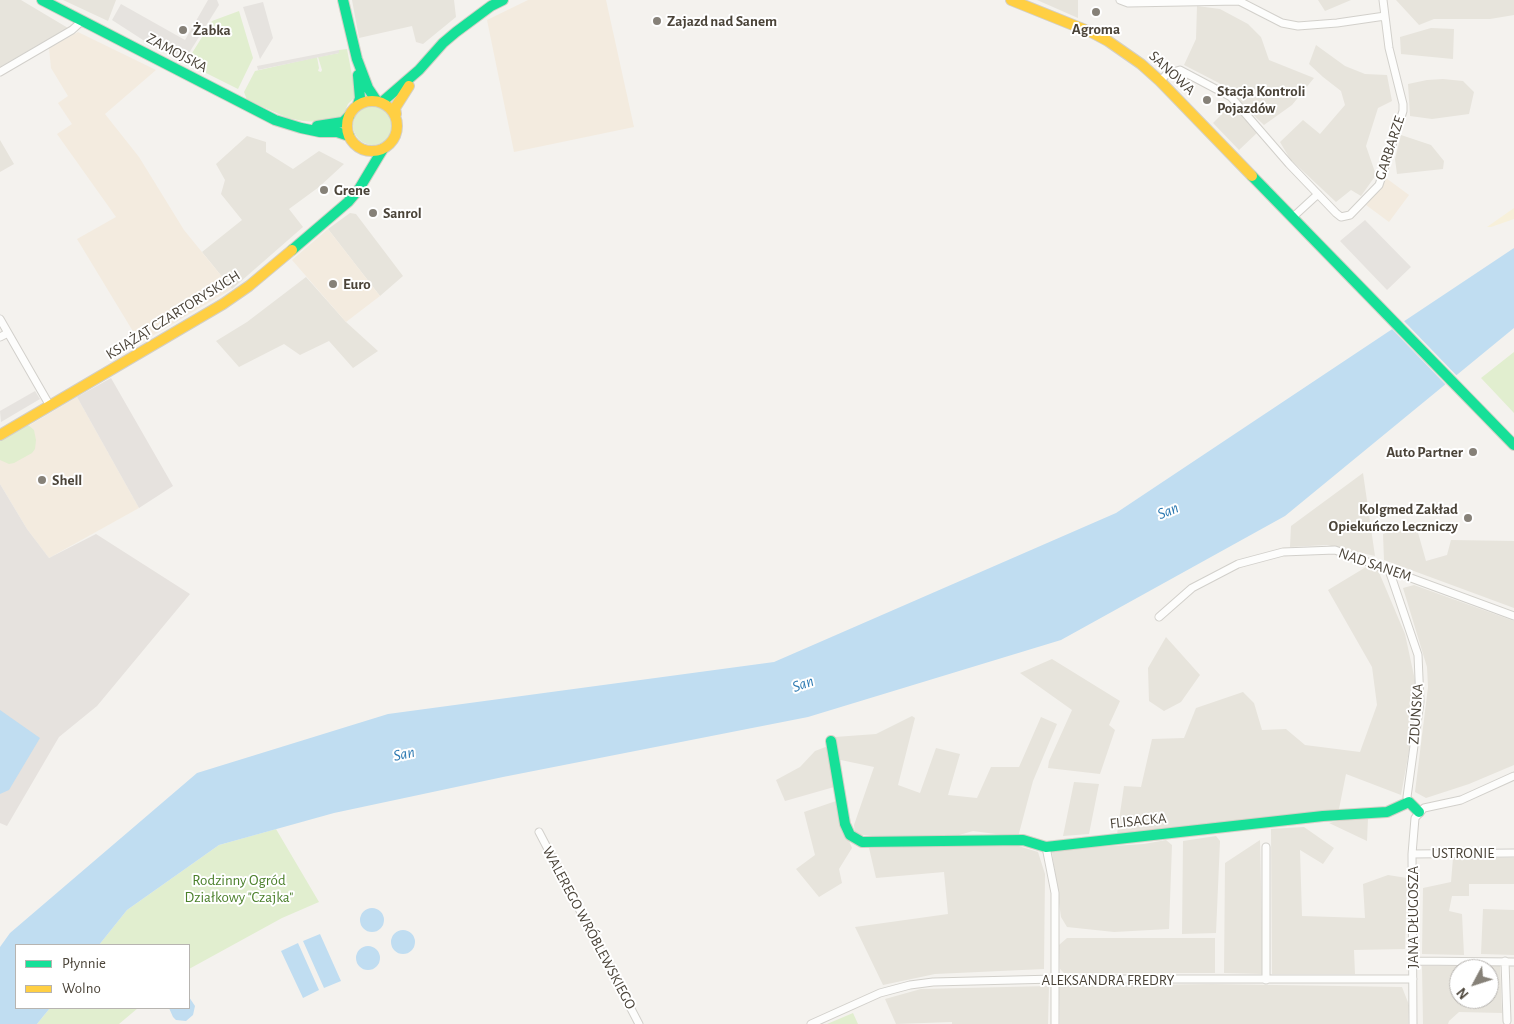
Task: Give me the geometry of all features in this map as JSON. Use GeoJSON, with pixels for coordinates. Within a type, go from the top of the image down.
{"type":"FeatureCollection","features":[{"type":"Feature","properties":{"kind":"main road","name":"ZAMOJSKA"},"geometry":{"type":"LineString","coordinates":[[42,0],[267,116],[301,128],[320,132],[345,133],[349,136]]}},
{"type":"Feature","properties":{"kind":"main road"},"geometry":{"type":"LineString","coordinates":[[343,0],[357,59],[368,88],[379,101]]}},
{"type":"Feature","properties":{"kind":"main road"},"geometry":{"type":"LineString","coordinates":[[379,101],[393,94],[456,32],[491,6],[503,0]]}},
{"type":"Feature","properties":{"kind":"main road","name":"SANOWA"},"geometry":{"type":"LineString","coordinates":[[1010,0],[1108,41],[1160,81],[1514,445]]}},
{"type":"Feature","properties":{"kind":"main road"},"geometry":{"type":"LineString","coordinates":[[357,59],[360,98],[347,123],[349,136],[366,154],[366,178]]}},
{"type":"Feature","properties":{"kind":"main road"},"geometry":{"type":"LineString","coordinates":[[361,149],[373,151],[390,145],[398,132],[395,108],[419,70]]}},
{"type":"Feature","properties":{"kind":"main road"},"geometry":{"type":"LineString","coordinates":[[358,104],[367,100],[379,101],[390,106],[396,114]]}},
{"type":"Feature","properties":{"kind":"main road","name":"ZAMOJSKA"},"geometry":{"type":"LineString","coordinates":[[301,128],[336,124],[349,116]]}},
{"type":"Feature","properties":{"kind":"main road","name":"KSIĄŻĄT CZARTORYSKICH"},"geometry":{"type":"LineString","coordinates":[[0,434],[209,313],[242,291],[356,193],[383,149]]}},
{"type":"Feature","properties":{"kind":"main road","name":"FLISACKA"},"geometry":{"type":"LineString","coordinates":[[831,741],[845,824],[850,835],[862,842],[1023,840],[1046,847],[1323,816],[1387,812],[1410,802]]}},
{"type":"Feature","properties":{"kind":"main road"},"geometry":{"type":"LineString","coordinates":[[1410,802],[1420,812]]}},
{"type":"Feature","properties":{"kind":"street"},"geometry":{"type":"LineString","coordinates":[[1120,0],[1128,2],[1238,1],[1282,23],[1298,26],[1385,16]]}},
{"type":"Feature","properties":{"kind":"street","name":"GARBARZE"},"geometry":{"type":"LineString","coordinates":[[1160,81],[1167,74],[1180,70],[1231,97],[1336,213],[1341,217],[1350,215],[1372,193],[1383,177],[1403,111],[1389,48],[1383,0]]}},
{"type":"Feature","properties":{"kind":"street"},"geometry":{"type":"LineString","coordinates":[[0,72],[72,30],[82,21]]}},
{"type":"Feature","properties":{"kind":"street"},"geometry":{"type":"LineString","coordinates":[[1293,217],[1318,194]]}},
{"type":"Feature","properties":{"kind":"street"},"geometry":{"type":"LineString","coordinates":[[0,319],[50,406]]}},
{"type":"Feature","properties":{"kind":"street"},"geometry":{"type":"LineString","coordinates":[[0,337],[8,333]]}},
{"type":"Feature","properties":{"kind":"street","name":"NAD SANEM"},"geometry":{"type":"LineString","coordinates":[[1159,617],[1192,588],[1238,564],[1283,552],[1335,550],[1514,616]]}},
{"type":"Feature","properties":{"kind":"street","name":"ZDUŃSKA"},"geometry":{"type":"LineString","coordinates":[[1389,570],[1418,655],[1420,702],[1407,797],[1410,802]]}},
{"type":"Feature","properties":{"kind":"street"},"geometry":{"type":"LineString","coordinates":[[1420,812],[1431,806],[1461,800],[1514,776]]}},
{"type":"Feature","properties":{"kind":"street","name":"JANA DŁUGOSZA"},"geometry":{"type":"LineString","coordinates":[[1413,1024],[1412,854],[1414,824],[1420,812]]}},
{"type":"Feature","properties":{"kind":"street","name":"WALEREGO WRÓBLEWSKIEGO"},"geometry":{"type":"LineString","coordinates":[[539,832],[639,1024]]}},
{"type":"Feature","properties":{"kind":"street"},"geometry":{"type":"LineString","coordinates":[[1046,847],[1055,893],[1054,1024]]}},
{"type":"Feature","properties":{"kind":"street"},"geometry":{"type":"LineString","coordinates":[[1266,847],[1266,980]]}},
{"type":"Feature","properties":{"kind":"street","name":"USTRONIE"},"geometry":{"type":"LineString","coordinates":[[1412,854],[1514,853]]}},
{"type":"Feature","properties":{"kind":"street"},"geometry":{"type":"LineString","coordinates":[[1413,961],[1514,962]]}},
{"type":"Feature","properties":{"kind":"street"},"geometry":{"type":"LineString","coordinates":[[1505,962],[1506,1021]]}},
{"type":"Feature","properties":{"kind":"street","name":"ALEKSANDRA FREDRY"},"geometry":{"type":"LineString","coordinates":[[810,1024],[880,993],[910,985],[955,981],[1055,979],[1413,979]]}},
{"type":"Feature","properties":{"kind":"shaded area"},"geometry":{"type":"Polygon","coordinates":[[[0,0],[21,0],[68,28],[0,67],[0,0]]]}},
{"type":"Feature","properties":{"kind":"shaded area"},"geometry":{"type":"Polygon","coordinates":[[[63,0],[116,0],[108,21],[63,0]]]}},
{"type":"Feature","properties":{"kind":"shaded area"},"geometry":{"type":"Polygon","coordinates":[[[208,0],[217,0],[219,5],[189,53],[180,59],[143,40],[112,20],[121,4],[185,40],[208,0]]]}},
{"type":"Feature","properties":{"kind":"shaded area"},"geometry":{"type":"Polygon","coordinates":[[[352,0],[454,0],[456,17],[423,44],[416,42],[412,26],[359,38],[352,0]]]}},
{"type":"Feature","properties":{"kind":"shaded area"},"geometry":{"type":"Polygon","coordinates":[[[528,0],[606,0],[634,127],[514,152],[487,20],[528,0]]]}},
{"type":"Feature","properties":{"kind":"shaded area"},"geometry":{"type":"Polygon","coordinates":[[[1037,0],[1078,0],[1078,18],[1037,0]]]}},
{"type":"Feature","properties":{"kind":"shaded area"},"geometry":{"type":"Polygon","coordinates":[[[1318,0],[1351,0],[1325,11],[1318,0]]]}},
{"type":"Feature","properties":{"kind":"shaded area"},"geometry":{"type":"Polygon","coordinates":[[[1396,0],[1514,0],[1514,15],[1490,19],[1434,19],[1419,25],[1396,0]]]}},
{"type":"Feature","properties":{"kind":"shaded area"},"geometry":{"type":"Polygon","coordinates":[[[263,2],[273,38],[260,59],[243,7],[263,2]]]}},
{"type":"Feature","properties":{"kind":"shaded area"},"geometry":{"type":"Polygon","coordinates":[[[1197,6],[1220,9],[1248,24],[1261,37],[1269,60],[1314,78],[1292,105],[1264,125],[1219,83],[1184,65],[1196,39],[1197,6]]]}},
{"type":"Feature","properties":{"kind":"shaded area"},"geometry":{"type":"Polygon","coordinates":[[[1431,28],[1454,29],[1453,59],[1401,54],[1400,37],[1431,28]]]}},
{"type":"Feature","properties":{"kind":"shaded area"},"geometry":{"type":"Polygon","coordinates":[[[78,32],[156,70],[105,114],[139,157],[184,230],[232,289],[140,343],[77,239],[116,217],[57,134],[72,124],[58,103],[68,96],[51,68],[49,48],[78,32]]]}},
{"type":"Feature","properties":{"kind":"shaded area"},"geometry":{"type":"Polygon","coordinates":[[[1316,45],[1345,66],[1365,74],[1387,75],[1392,101],[1378,108],[1366,146],[1376,175],[1361,196],[1351,190],[1336,202],[1290,159],[1280,142],[1303,120],[1320,134],[1345,105],[1341,91],[1309,64],[1316,45]]]}},
{"type":"Feature","properties":{"kind":"shaded area"},"geometry":{"type":"Polygon","coordinates":[[[339,50],[339,53],[258,70],[257,66],[339,50]]]}},
{"type":"Feature","properties":{"kind":"shaded area"},"geometry":{"type":"Polygon","coordinates":[[[1443,79],[1463,81],[1474,92],[1469,114],[1432,119],[1410,116],[1408,84],[1443,79]]]}},
{"type":"Feature","properties":{"kind":"shaded area"},"geometry":{"type":"Polygon","coordinates":[[[1232,104],[1258,132],[1239,150],[1213,123],[1232,104]]]}},
{"type":"Feature","properties":{"kind":"shaded area"},"geometry":{"type":"Polygon","coordinates":[[[1401,135],[1431,145],[1444,161],[1443,169],[1397,174],[1395,159],[1401,135]]]}},
{"type":"Feature","properties":{"kind":"shaded area"},"geometry":{"type":"Polygon","coordinates":[[[247,136],[266,142],[266,152],[293,169],[319,151],[344,164],[319,187],[289,209],[303,227],[232,289],[202,252],[242,220],[221,194],[225,180],[216,164],[247,136]]]}},
{"type":"Feature","properties":{"kind":"shaded area"},"geometry":{"type":"Polygon","coordinates":[[[0,140],[14,164],[0,172],[0,140]]]}},
{"type":"Feature","properties":{"kind":"shaded area"},"geometry":{"type":"Polygon","coordinates":[[[1386,178],[1409,195],[1389,222],[1366,205],[1386,178]]]}},
{"type":"Feature","properties":{"kind":"shaded area"},"geometry":{"type":"Polygon","coordinates":[[[350,213],[356,214],[403,276],[380,296],[328,229],[350,213]]]}},
{"type":"Feature","properties":{"kind":"shaded area"},"geometry":{"type":"Polygon","coordinates":[[[1365,220],[1411,267],[1387,290],[1340,241],[1365,220]]]}},
{"type":"Feature","properties":{"kind":"shaded area"},"geometry":{"type":"Polygon","coordinates":[[[328,229],[380,296],[346,322],[292,260],[328,229]]]}},
{"type":"Feature","properties":{"kind":"shaded area"},"geometry":{"type":"Polygon","coordinates":[[[306,277],[346,322],[378,351],[353,368],[329,341],[300,355],[284,344],[239,367],[216,341],[247,322],[306,277]]]}},
{"type":"Feature","properties":{"kind":"shaded area"},"geometry":{"type":"Polygon","coordinates":[[[111,378],[173,486],[139,508],[77,397],[111,378]]]}},
{"type":"Feature","properties":{"kind":"shaded area"},"geometry":{"type":"Polygon","coordinates":[[[35,391],[40,399],[1,422],[0,411],[35,391]]]}},
{"type":"Feature","properties":{"kind":"shaded area"},"geometry":{"type":"Polygon","coordinates":[[[77,397],[139,508],[49,558],[27,529],[0,484],[0,443],[77,397]]]}},
{"type":"Feature","properties":{"kind":"shaded area"},"geometry":{"type":"Polygon","coordinates":[[[1363,473],[1375,556],[1327,545],[1290,547],[1291,526],[1363,473]]]}},
{"type":"Feature","properties":{"kind":"shaded area"},"geometry":{"type":"Polygon","coordinates":[[[0,484],[27,529],[49,558],[96,534],[190,594],[97,706],[59,737],[7,826],[0,823],[0,484]]]}},
{"type":"Feature","properties":{"kind":"shaded area"},"geometry":{"type":"Polygon","coordinates":[[[1415,522],[1426,561],[1447,555],[1451,540],[1514,541],[1514,608],[1384,560],[1383,534],[1415,522]]]}},
{"type":"Feature","properties":{"kind":"shaded area"},"geometry":{"type":"Polygon","coordinates":[[[1366,567],[1378,570],[1405,634],[1416,685],[1415,718],[1401,795],[1346,774],[1339,809],[1117,834],[1124,786],[1141,787],[1152,739],[1184,738],[1196,708],[1243,692],[1254,703],[1262,730],[1286,729],[1305,745],[1360,752],[1377,705],[1372,667],[1328,590],[1366,567]]]}},
{"type":"Feature","properties":{"kind":"shaded area"},"geometry":{"type":"Polygon","coordinates":[[[1414,585],[1514,621],[1514,765],[1469,784],[1426,798],[1415,792],[1428,687],[1427,667],[1403,588],[1414,585]]]}},
{"type":"Feature","properties":{"kind":"shaded area"},"geometry":{"type":"Polygon","coordinates":[[[1166,637],[1200,675],[1181,702],[1164,711],[1149,701],[1148,668],[1166,637]]]}},
{"type":"Feature","properties":{"kind":"shaded area"},"geometry":{"type":"Polygon","coordinates":[[[1052,659],[1120,701],[1109,725],[1115,730],[1100,774],[1048,768],[1049,761],[1072,710],[1020,673],[1052,659]]]}},
{"type":"Feature","properties":{"kind":"shaded area"},"geometry":{"type":"Polygon","coordinates":[[[912,716],[915,718],[898,785],[920,793],[936,748],[960,754],[948,795],[977,798],[991,767],[1019,767],[1041,717],[1057,724],[1033,781],[1018,837],[973,831],[949,838],[881,837],[855,834],[854,825],[874,767],[836,759],[835,737],[876,734],[912,716]]]}},
{"type":"Feature","properties":{"kind":"shaded area"},"geometry":{"type":"Polygon","coordinates":[[[828,746],[834,787],[785,801],[776,780],[800,767],[815,751],[828,746]]]}},
{"type":"Feature","properties":{"kind":"shaded area"},"geometry":{"type":"Polygon","coordinates":[[[1074,782],[1099,784],[1089,834],[1063,836],[1074,782]]]}},
{"type":"Feature","properties":{"kind":"shaded area"},"geometry":{"type":"Polygon","coordinates":[[[836,801],[843,827],[852,848],[839,869],[842,883],[819,897],[796,869],[815,855],[804,812],[836,801]]]}},
{"type":"Feature","properties":{"kind":"shaded area"},"geometry":{"type":"Polygon","coordinates":[[[1346,819],[1368,819],[1367,841],[1329,823],[1346,819]]]}},
{"type":"Feature","properties":{"kind":"shaded area"},"geometry":{"type":"Polygon","coordinates":[[[1304,827],[1334,848],[1323,864],[1300,850],[1302,916],[1365,918],[1363,884],[1388,875],[1407,878],[1405,949],[1354,950],[1355,974],[1272,974],[1271,829],[1304,827]]]}},
{"type":"Feature","properties":{"kind":"shaded area"},"geometry":{"type":"Polygon","coordinates":[[[1216,836],[1220,841],[1216,933],[1182,934],[1183,841],[1216,836]]]}},
{"type":"Feature","properties":{"kind":"shaded area"},"geometry":{"type":"Polygon","coordinates":[[[1166,840],[1172,845],[1169,929],[1114,932],[1067,927],[1061,917],[1052,852],[1079,848],[1144,844],[1166,840]]]}},
{"type":"Feature","properties":{"kind":"shaded area"},"geometry":{"type":"Polygon","coordinates":[[[1260,840],[1263,974],[1224,973],[1225,863],[1260,840]]]}},
{"type":"Feature","properties":{"kind":"shaded area"},"geometry":{"type":"Polygon","coordinates":[[[1012,844],[1038,852],[1045,874],[1044,969],[935,974],[883,985],[855,927],[948,914],[944,872],[876,878],[869,848],[1012,844]]]}},
{"type":"Feature","properties":{"kind":"shaded area"},"geometry":{"type":"Polygon","coordinates":[[[1453,858],[1514,858],[1514,884],[1469,884],[1469,896],[1452,896],[1449,911],[1462,914],[1464,955],[1422,954],[1423,888],[1451,882],[1453,858]]]}},
{"type":"Feature","properties":{"kind":"shaded area"},"geometry":{"type":"Polygon","coordinates":[[[1483,909],[1514,910],[1514,955],[1481,954],[1483,909]]]}},
{"type":"Feature","properties":{"kind":"shaded area"},"geometry":{"type":"Polygon","coordinates":[[[1067,938],[1215,938],[1215,973],[1064,973],[1060,969],[1059,945],[1067,938]]]}},
{"type":"Feature","properties":{"kind":"shaded area"},"geometry":{"type":"Polygon","coordinates":[[[1422,966],[1449,966],[1449,1009],[1499,1009],[1500,966],[1502,1013],[1459,1012],[1448,1024],[1423,1024],[1422,966]]]}},
{"type":"Feature","properties":{"kind":"shaded area"},"geometry":{"type":"Polygon","coordinates":[[[1212,984],[1402,987],[1409,1005],[1408,1024],[1060,1024],[1059,986],[1212,984]]]}},
{"type":"Feature","properties":{"kind":"shaded area"},"geometry":{"type":"Polygon","coordinates":[[[1049,986],[1048,1024],[952,1024],[952,1022],[896,1024],[885,999],[921,989],[1049,986]]]}},
{"type":"Feature","properties":{"kind":"green space"},"geometry":{"type":"Polygon","coordinates":[[[239,11],[253,58],[238,89],[184,62],[189,58],[212,21],[239,11]]]}},
{"type":"Feature","properties":{"kind":"green space"},"geometry":{"type":"Polygon","coordinates":[[[347,49],[356,96],[348,104],[343,116],[338,119],[319,122],[288,118],[247,100],[244,92],[255,71],[317,57],[318,71],[321,72],[318,57],[339,53],[339,50],[347,49]]]}},
{"type":"Feature","properties":{"kind":"green space"},"geometry":{"type":"Polygon","coordinates":[[[377,105],[384,108],[390,114],[393,125],[392,133],[384,142],[377,145],[369,145],[362,142],[354,133],[353,121],[356,114],[365,106],[377,105]]]}},
{"type":"Feature","properties":{"kind":"green space"},"geometry":{"type":"Polygon","coordinates":[[[1514,352],[1514,413],[1481,378],[1514,352]]]}},
{"type":"Feature","properties":{"kind":"green space"},"geometry":{"type":"Polygon","coordinates":[[[28,425],[34,430],[36,440],[35,449],[32,453],[14,463],[9,464],[0,460],[0,441],[28,425]]]}},
{"type":"Feature","properties":{"kind":"green space","name":"Rodzinny Ogród Działkowy \"Czajka\""},"geometry":{"type":"Polygon","coordinates":[[[276,829],[319,902],[282,918],[190,968],[190,944],[100,944],[127,910],[219,845],[276,829]]]}},
{"type":"Feature","properties":{"kind":"green space"},"geometry":{"type":"Polygon","coordinates":[[[49,1009],[137,1009],[119,1024],[37,1024],[49,1009]]]}},
{"type":"Feature","properties":{"kind":"green space"},"geometry":{"type":"Polygon","coordinates":[[[853,1013],[858,1024],[827,1024],[853,1013]]]}},
{"type":"Feature","properties":{"kind":"sand"},"geometry":{"type":"Polygon","coordinates":[[[1514,208],[1514,219],[1487,227],[1514,208]]]}},
{"type":"Feature","properties":{"kind":"water","name":"San"},"geometry":{"type":"Polygon","coordinates":[[[1514,248],[1514,328],[1285,516],[1061,640],[808,717],[503,777],[334,813],[219,845],[127,910],[100,944],[15,944],[15,1009],[49,1009],[37,1024],[0,1024],[0,947],[10,933],[197,773],[388,714],[774,662],[1116,513],[1514,248]]]}},
{"type":"Feature","properties":{"kind":"water"},"geometry":{"type":"Polygon","coordinates":[[[0,710],[40,738],[9,790],[0,794],[0,710]]]}},
{"type":"Feature","properties":{"kind":"water"},"geometry":{"type":"Polygon","coordinates":[[[372,908],[380,912],[384,920],[380,928],[372,932],[364,928],[360,920],[364,912],[372,908]]]}},
{"type":"Feature","properties":{"kind":"water"},"geometry":{"type":"Polygon","coordinates":[[[403,930],[411,934],[415,942],[411,950],[403,954],[395,950],[391,942],[395,934],[403,930]]]}},
{"type":"Feature","properties":{"kind":"water"},"geometry":{"type":"Polygon","coordinates":[[[320,934],[341,981],[324,988],[303,941],[320,934]]]}},
{"type":"Feature","properties":{"kind":"water"},"geometry":{"type":"Polygon","coordinates":[[[298,943],[319,990],[303,998],[281,951],[298,943]]]}},
{"type":"Feature","properties":{"kind":"water"},"geometry":{"type":"Polygon","coordinates":[[[368,946],[376,950],[380,958],[376,966],[368,970],[360,966],[356,958],[360,950],[368,946]]]}},
{"type":"Feature","properties":{"kind":"water"},"geometry":{"type":"Polygon","coordinates":[[[190,998],[195,1006],[193,1015],[186,1021],[176,1020],[169,1009],[190,1009],[190,998]]]}},
{"type":"Feature","properties":{"kind":"pier"},"geometry":{"type":"Polygon","coordinates":[[[1402,319],[1458,377],[1447,386],[1390,327],[1402,319]]]}},
{"type":"Feature","properties":{"kind":"traffic: fast"},"geometry":{"type":"LineString","coordinates":[[42,0],[275,120],[301,128],[320,132],[337,132],[349,136]]}},
{"type":"Feature","properties":{"kind":"traffic: fast"},"geometry":{"type":"LineString","coordinates":[[343,0],[357,59],[368,88],[376,100]]}},
{"type":"Feature","properties":{"kind":"traffic: fast"},"geometry":{"type":"LineString","coordinates":[[382,102],[419,70],[443,43],[456,32],[491,6],[503,0]]}},
{"type":"Feature","properties":{"kind":"traffic: fast"},"geometry":{"type":"LineString","coordinates":[[358,75],[360,98],[358,104]]}},
{"type":"Feature","properties":{"kind":"traffic: fast"},"geometry":{"type":"LineString","coordinates":[[317,126],[343,122],[349,116]]}},
{"type":"Feature","properties":{"kind":"traffic: fast"},"geometry":{"type":"LineString","coordinates":[[292,250],[348,202],[359,189],[383,149]]}},
{"type":"Feature","properties":{"kind":"traffic: fast"},"geometry":{"type":"LineString","coordinates":[[1252,176],[1514,445]]}},
{"type":"Feature","properties":{"kind":"traffic: fast"},"geometry":{"type":"LineString","coordinates":[[831,741],[845,824],[850,835],[862,842],[1023,840],[1046,847],[1323,816],[1387,812],[1409,802],[1419,812]]}},
{"type":"Feature","properties":{"kind":"traffic: slow"},"geometry":{"type":"LineString","coordinates":[[1011,0],[1093,33],[1141,64],[1160,81],[1252,176]]}},
{"type":"Feature","properties":{"kind":"traffic: slow"},"geometry":{"type":"LineString","coordinates":[[396,114],[395,108],[409,86]]}},
{"type":"Feature","properties":{"kind":"traffic: slow"},"geometry":{"type":"LineString","coordinates":[[377,101],[390,108],[396,116],[397,126],[396,136],[390,144],[382,150],[367,151],[354,144],[348,136],[347,121],[354,108],[362,102],[377,101]]}},
{"type":"Feature","properties":{"kind":"traffic: slow"},"geometry":{"type":"LineString","coordinates":[[0,435],[223,304],[249,286],[292,250]]}},
{"type":"Feature","properties":{"kind":"place","name":"Agroma"},"geometry":{"type":"Point","coordinates":[1096,12]}},
{"type":"Feature","properties":{"kind":"place","name":"Zajazd nad Sanem"},"geometry":{"type":"Point","coordinates":[657,21]}},
{"type":"Feature","properties":{"kind":"place","name":"Żabka"},"geometry":{"type":"Point","coordinates":[183,30]}},
{"type":"Feature","properties":{"kind":"place","name":"Stacja Kontroli Pojazdów"},"geometry":{"type":"Point","coordinates":[1207,100]}},
{"type":"Feature","properties":{"kind":"place","name":"Grene"},"geometry":{"type":"Point","coordinates":[324,190]}},
{"type":"Feature","properties":{"kind":"place","name":"Sanrol"},"geometry":{"type":"Point","coordinates":[373,213]}},
{"type":"Feature","properties":{"kind":"place","name":"Euro"},"geometry":{"type":"Point","coordinates":[333,284]}},
{"type":"Feature","properties":{"kind":"place","name":"Auto Partner"},"geometry":{"type":"Point","coordinates":[1473,452]}},
{"type":"Feature","properties":{"kind":"place","name":"Shell"},"geometry":{"type":"Point","coordinates":[42,480]}},
{"type":"Feature","properties":{"kind":"place","name":"Kolgmed Zakład Opiekuńczo Leczniczy"},"geometry":{"type":"Point","coordinates":[1468,518]}}]}
